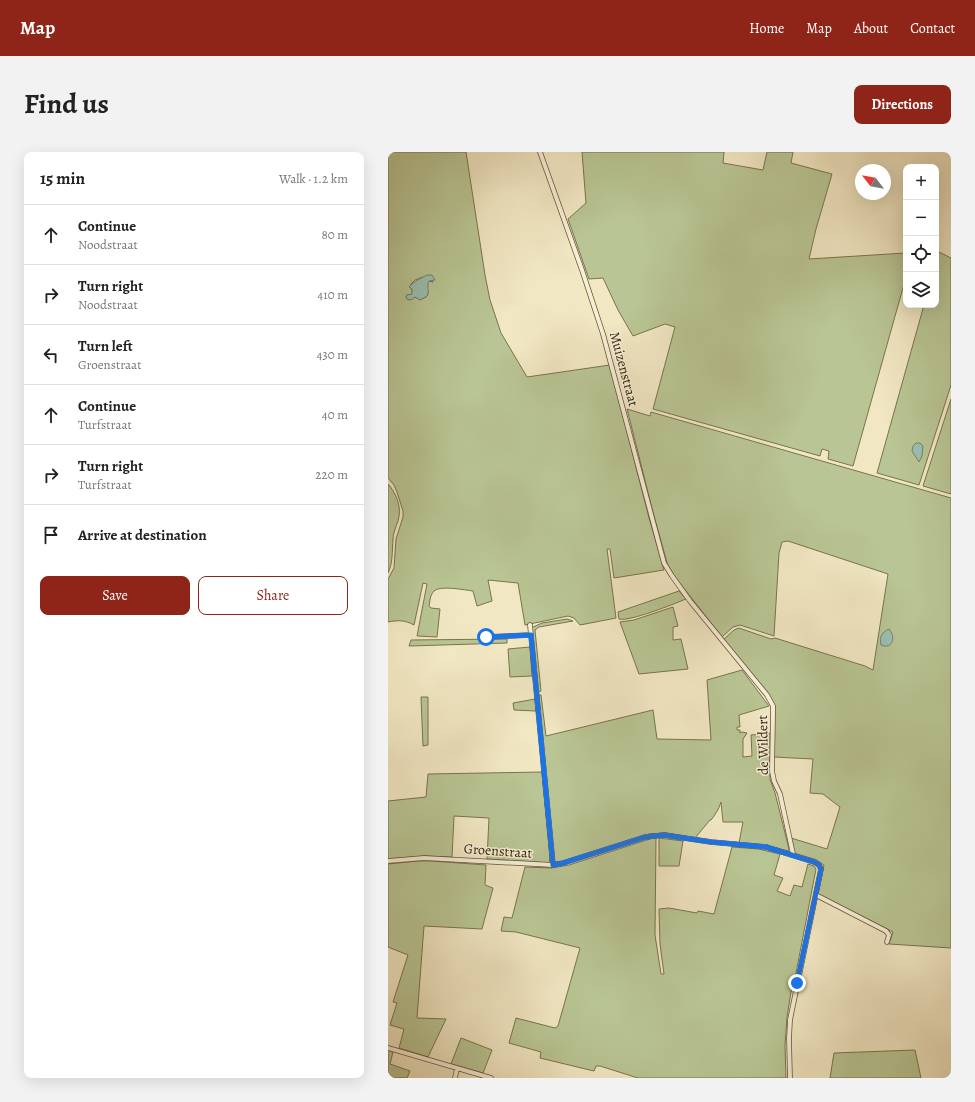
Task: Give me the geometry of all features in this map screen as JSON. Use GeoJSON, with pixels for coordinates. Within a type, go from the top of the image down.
{"type":"FeatureCollection","features":[{"type":"Feature","properties":{"kind":"street","name":"Muizenstraat"},"geometry":{"type":"LineString","coordinates":[[540,152],[603,334],[664,563],[684,592]]}},
{"type":"Feature","properties":{"kind":"street","name":"de Wildert"},"geometry":{"type":"LineString","coordinates":[[684,592],[767,695],[773,706],[772,770],[774,781],[780,794],[793,854]]}},
{"type":"Feature","properties":{"kind":"street"},"geometry":{"type":"LineString","coordinates":[[530,625],[553,865]]}},
{"type":"Feature","properties":{"kind":"street"},"geometry":{"type":"LineString","coordinates":[[486,637],[531,635]]}},
{"type":"Feature","properties":{"kind":"street","name":"Groenstraat"},"geometry":{"type":"LineString","coordinates":[[388,861],[424,858],[553,865],[655,835],[766,847],[793,854],[819,865],[821,869],[816,895]]}},
{"type":"Feature","properties":{"kind":"street"},"geometry":{"type":"LineString","coordinates":[[790,1078],[790,1020],[816,895],[886,931],[889,935],[887,942]]}},
{"type":"Feature","properties":{"kind":"street"},"geometry":{"type":"LineString","coordinates":[[388,1048],[491,1078]]}},
{"type":"Feature","properties":{"kind":"street"},"geometry":{"type":"LineString","coordinates":[[455,1078],[457,1068]]}},
{"type":"Feature","properties":{"kind":"green space"},"geometry":{"type":"Polygon","coordinates":[[[388,152],[466,152],[485,275],[490,300],[501,333],[527,377],[610,365],[649,518],[664,570],[614,578],[610,549],[607,549],[616,618],[580,625],[574,618],[568,616],[525,625],[518,583],[488,580],[492,601],[477,606],[473,591],[453,588],[437,589],[430,598],[429,606],[431,608],[440,609],[437,637],[417,636],[427,584],[423,583],[414,625],[401,621],[388,622],[388,579],[394,568],[396,539],[403,517],[403,511],[394,485],[388,478],[388,152]],[[423,277],[415,280],[411,284],[413,294],[407,295],[406,297],[408,300],[415,297],[420,300],[426,297],[428,294],[427,284],[429,281],[433,282],[423,277]]]}},
{"type":"Feature","properties":{"kind":"green space"},"geometry":{"type":"Polygon","coordinates":[[[582,152],[724,152],[723,163],[763,170],[767,152],[793,152],[791,163],[832,174],[809,259],[903,253],[903,288],[853,466],[828,459],[829,451],[822,449],[820,456],[653,409],[675,327],[665,324],[633,336],[618,310],[603,278],[589,279],[568,219],[586,203],[582,152]]]}},
{"type":"Feature","properties":{"kind":"green space"},"geometry":{"type":"Polygon","coordinates":[[[939,252],[951,258],[951,385],[919,485],[877,473],[923,308],[939,308],[939,252]]]}},
{"type":"Feature","properties":{"kind":"green space"},"geometry":{"type":"Polygon","coordinates":[[[951,399],[951,494],[923,486],[951,399]]]}},
{"type":"Feature","properties":{"kind":"green space"},"geometry":{"type":"Polygon","coordinates":[[[627,409],[650,416],[651,412],[951,498],[951,948],[889,944],[893,932],[818,894],[824,865],[816,860],[795,854],[791,838],[827,849],[840,807],[823,794],[810,793],[813,759],[774,757],[774,707],[723,640],[734,630],[739,628],[771,639],[775,638],[865,666],[873,670],[888,574],[788,541],[782,542],[779,553],[774,636],[740,625],[733,627],[722,637],[668,566],[627,409]]]}},
{"type":"Feature","properties":{"kind":"green space"},"geometry":{"type":"Polygon","coordinates":[[[388,484],[398,501],[399,516],[394,534],[392,561],[388,573],[388,484]]]}},
{"type":"Feature","properties":{"kind":"green space"},"geometry":{"type":"Polygon","coordinates":[[[679,591],[686,599],[632,618],[619,619],[618,612],[679,591]]]}},
{"type":"Feature","properties":{"kind":"green space"},"geometry":{"type":"Polygon","coordinates":[[[673,607],[678,626],[673,627],[673,640],[681,639],[688,669],[639,674],[620,622],[634,620],[673,607]]]}},
{"type":"Feature","properties":{"kind":"green space"},"geometry":{"type":"Polygon","coordinates":[[[567,619],[573,621],[539,627],[535,630],[541,691],[537,692],[531,628],[542,623],[567,619]]]}},
{"type":"Feature","properties":{"kind":"green space"},"geometry":{"type":"Polygon","coordinates":[[[507,639],[507,643],[409,646],[411,640],[507,639]]]}},
{"type":"Feature","properties":{"kind":"green space"},"geometry":{"type":"Polygon","coordinates":[[[530,647],[532,676],[510,677],[508,649],[530,647]]]}},
{"type":"Feature","properties":{"kind":"green space"},"geometry":{"type":"Polygon","coordinates":[[[742,670],[769,706],[739,715],[740,727],[737,727],[737,730],[740,730],[740,733],[747,733],[743,739],[743,757],[752,756],[751,735],[770,733],[770,779],[789,849],[788,851],[763,845],[739,843],[743,822],[723,822],[721,802],[714,816],[695,838],[667,833],[649,834],[563,861],[554,862],[538,695],[541,695],[546,736],[653,710],[657,739],[711,740],[707,680],[742,670]]]}},
{"type":"Feature","properties":{"kind":"green space"},"geometry":{"type":"Polygon","coordinates":[[[421,697],[428,697],[428,745],[423,746],[421,697]]]}},
{"type":"Feature","properties":{"kind":"green space"},"geometry":{"type":"Polygon","coordinates":[[[535,699],[536,711],[514,710],[513,703],[535,699]]]}},
{"type":"Feature","properties":{"kind":"green space"},"geometry":{"type":"Polygon","coordinates":[[[542,772],[550,858],[549,863],[487,859],[489,818],[454,816],[452,857],[425,856],[388,859],[388,801],[426,797],[428,774],[542,772]]]}},
{"type":"Feature","properties":{"kind":"green space"},"geometry":{"type":"Polygon","coordinates":[[[656,837],[655,935],[661,974],[664,974],[660,944],[659,909],[669,908],[697,913],[698,911],[714,914],[732,847],[758,849],[780,854],[774,875],[783,878],[777,891],[790,896],[794,885],[802,887],[808,864],[814,866],[816,869],[787,1017],[785,1045],[786,1078],[638,1078],[600,1066],[596,1066],[594,1071],[540,1058],[541,1052],[509,1043],[516,1018],[555,1028],[558,1026],[580,948],[516,932],[501,931],[504,917],[512,918],[525,867],[551,868],[569,865],[656,837]]]}},
{"type":"Feature","properties":{"kind":"green space"},"geometry":{"type":"Polygon","coordinates":[[[659,838],[683,841],[679,866],[659,866],[659,838]]]}},
{"type":"Feature","properties":{"kind":"green space"},"geometry":{"type":"Polygon","coordinates":[[[418,861],[486,865],[485,885],[493,888],[482,929],[424,926],[417,1018],[446,1019],[428,1057],[399,1048],[404,1029],[390,1025],[397,1003],[393,1002],[408,955],[388,947],[388,864],[418,861]]]}},
{"type":"Feature","properties":{"kind":"green space"},"geometry":{"type":"Polygon","coordinates":[[[461,1038],[492,1050],[483,1073],[451,1064],[461,1038]]]}},
{"type":"Feature","properties":{"kind":"green space"},"geometry":{"type":"Polygon","coordinates":[[[388,1050],[393,1052],[390,1064],[410,1071],[407,1078],[388,1078],[388,1050]]]}},
{"type":"Feature","properties":{"kind":"green space"},"geometry":{"type":"Polygon","coordinates":[[[915,1050],[921,1078],[830,1078],[834,1053],[915,1050]]]}},
{"type":"Feature","properties":{"kind":"water"},"geometry":{"type":"Polygon","coordinates":[[[427,275],[432,275],[435,280],[429,281],[427,296],[420,300],[415,297],[411,300],[407,299],[407,295],[412,294],[412,289],[409,287],[427,275]]]}},
{"type":"Feature","properties":{"kind":"water"},"geometry":{"type":"Polygon","coordinates":[[[916,443],[920,443],[923,446],[922,456],[919,462],[912,451],[913,446],[916,443]]]}},
{"type":"Feature","properties":{"kind":"water"},"geometry":{"type":"Polygon","coordinates":[[[889,629],[893,639],[891,644],[888,646],[881,645],[880,640],[882,635],[889,629]]]}},
{"type":"Feature","properties":{"kind":"route"},"geometry":{"type":"LineString","coordinates":[[486,637],[531,635],[553,865],[655,835],[766,847],[793,854],[814,862],[819,865],[821,869],[797,983]]}}]}
